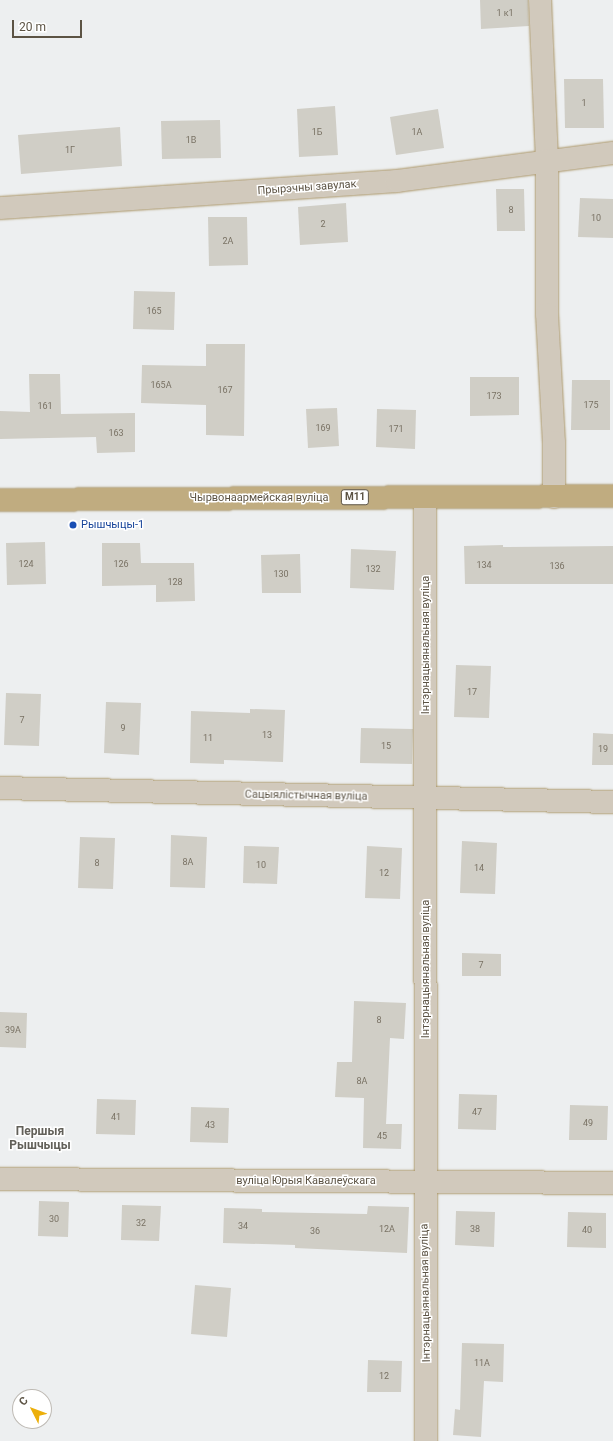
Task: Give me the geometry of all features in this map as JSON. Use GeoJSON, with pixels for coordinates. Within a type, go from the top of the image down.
{"type":"FeatureCollection","features":[{"type":"Feature","properties":{"kind":"highway","name":"Чырвонаармейская вуліца"},"geometry":{"type":"LineString","coordinates":[[0,500],[613,496]]}},
{"type":"Feature","properties":{"kind":"street"},"geometry":{"type":"LineString","coordinates":[[540,0],[547,160],[547,314],[554,442],[554,497]]}},
{"type":"Feature","properties":{"kind":"street","name":"Прырэчны завулак"},"geometry":{"type":"LineString","coordinates":[[0,208],[397,181],[547,160],[613,153]]}},
{"type":"Feature","properties":{"kind":"street","name":"Інтэрнацыянальная вуліца"},"geometry":{"type":"LineString","coordinates":[[425,497],[427,799],[425,1182],[426,1441]]}},
{"type":"Feature","properties":{"kind":"street","name":"Сацыялістычная вуліца"},"geometry":{"type":"LineString","coordinates":[[0,788],[427,799],[613,802]]}},
{"type":"Feature","properties":{"kind":"street","name":"вуліца Юрыя Кавалеўскага"},"geometry":{"type":"LineString","coordinates":[[0,1179],[613,1183]]}},
{"type":"Feature","properties":{"kind":"building"},"geometry":{"type":"Polygon","coordinates":[[[480,0],[528,0],[529,26],[481,29],[480,0]]]}},
{"type":"Feature","properties":{"kind":"building"},"geometry":{"type":"Polygon","coordinates":[[[564,79],[603,79],[604,128],[565,128],[564,79]]]}},
{"type":"Feature","properties":{"kind":"building"},"geometry":{"type":"Polygon","coordinates":[[[335,106],[338,155],[299,157],[297,109],[335,106]]]}},
{"type":"Feature","properties":{"kind":"building"},"geometry":{"type":"Polygon","coordinates":[[[438,109],[444,148],[396,155],[390,117],[438,109]]]}},
{"type":"Feature","properties":{"kind":"building"},"geometry":{"type":"Polygon","coordinates":[[[220,120],[221,158],[162,159],[161,121],[220,120]]]}},
{"type":"Feature","properties":{"kind":"building"},"geometry":{"type":"Polygon","coordinates":[[[120,127],[122,166],[21,174],[18,135],[120,127]]]}},
{"type":"Feature","properties":{"kind":"building"},"geometry":{"type":"Polygon","coordinates":[[[496,189],[524,189],[525,231],[497,231],[496,189]]]}},
{"type":"Feature","properties":{"kind":"building"},"geometry":{"type":"Polygon","coordinates":[[[580,198],[613,199],[613,238],[578,237],[580,198]]]}},
{"type":"Feature","properties":{"kind":"building"},"geometry":{"type":"Polygon","coordinates":[[[346,203],[348,242],[300,245],[298,207],[346,203]]]}},
{"type":"Feature","properties":{"kind":"building"},"geometry":{"type":"Polygon","coordinates":[[[208,217],[247,217],[248,265],[209,266],[208,217]]]}},
{"type":"Feature","properties":{"kind":"building"},"geometry":{"type":"Polygon","coordinates":[[[134,291],[175,292],[174,330],[133,329],[134,291]]]}},
{"type":"Feature","properties":{"kind":"building"},"geometry":{"type":"Polygon","coordinates":[[[206,344],[245,344],[244,436],[206,435],[206,405],[141,403],[142,365],[206,366],[206,344]]]}},
{"type":"Feature","properties":{"kind":"building"},"geometry":{"type":"Polygon","coordinates":[[[29,374],[60,374],[61,414],[135,413],[135,452],[97,453],[96,437],[0,439],[0,411],[30,412],[29,374]]]}},
{"type":"Feature","properties":{"kind":"building"},"geometry":{"type":"Polygon","coordinates":[[[470,377],[519,377],[519,415],[470,416],[470,377]]]}},
{"type":"Feature","properties":{"kind":"building"},"geometry":{"type":"Polygon","coordinates":[[[572,380],[610,380],[610,430],[571,430],[572,380]]]}},
{"type":"Feature","properties":{"kind":"building"},"geometry":{"type":"Polygon","coordinates":[[[337,408],[339,446],[308,448],[306,409],[337,408]]]}},
{"type":"Feature","properties":{"kind":"building"},"geometry":{"type":"Polygon","coordinates":[[[377,409],[416,410],[415,449],[376,447],[377,409]]]}},
{"type":"Feature","properties":{"kind":"building"},"geometry":{"type":"Polygon","coordinates":[[[45,542],[46,584],[7,585],[6,543],[45,542]]]}},
{"type":"Feature","properties":{"kind":"building"},"geometry":{"type":"Polygon","coordinates":[[[102,543],[140,543],[141,563],[194,563],[195,601],[156,602],[156,585],[102,586],[102,543]]]}},
{"type":"Feature","properties":{"kind":"building"},"geometry":{"type":"Polygon","coordinates":[[[503,545],[503,547],[613,546],[613,584],[465,584],[464,546],[503,545]]]}},
{"type":"Feature","properties":{"kind":"building"},"geometry":{"type":"Polygon","coordinates":[[[351,549],[396,551],[394,590],[350,588],[351,549]]]}},
{"type":"Feature","properties":{"kind":"building"},"geometry":{"type":"Polygon","coordinates":[[[300,554],[301,593],[262,593],[261,555],[300,554]]]}},
{"type":"Feature","properties":{"kind":"building"},"geometry":{"type":"Polygon","coordinates":[[[456,665],[491,666],[489,718],[454,717],[456,665]]]}},
{"type":"Feature","properties":{"kind":"building"},"geometry":{"type":"Polygon","coordinates":[[[6,693],[41,694],[39,746],[4,745],[6,693]]]}},
{"type":"Feature","properties":{"kind":"building"},"geometry":{"type":"Polygon","coordinates":[[[106,702],[141,703],[139,755],[104,753],[106,702]]]}},
{"type":"Feature","properties":{"kind":"building"},"geometry":{"type":"Polygon","coordinates":[[[250,709],[285,710],[283,762],[224,760],[224,764],[190,763],[191,711],[250,713],[250,709]]]}},
{"type":"Feature","properties":{"kind":"building"},"geometry":{"type":"Polygon","coordinates":[[[361,728],[413,729],[412,764],[360,763],[361,728]]]}},
{"type":"Feature","properties":{"kind":"building"},"geometry":{"type":"Polygon","coordinates":[[[593,733],[613,734],[613,765],[592,765],[593,733]]]}},
{"type":"Feature","properties":{"kind":"building"},"geometry":{"type":"Polygon","coordinates":[[[171,835],[207,837],[205,888],[170,887],[171,835]]]}},
{"type":"Feature","properties":{"kind":"building"},"geometry":{"type":"Polygon","coordinates":[[[80,837],[115,838],[113,889],[78,888],[80,837]]]}},
{"type":"Feature","properties":{"kind":"building"},"geometry":{"type":"Polygon","coordinates":[[[462,841],[497,843],[495,894],[460,893],[462,841]]]}},
{"type":"Feature","properties":{"kind":"building"},"geometry":{"type":"Polygon","coordinates":[[[244,846],[279,847],[277,884],[243,883],[244,846]]]}},
{"type":"Feature","properties":{"kind":"building"},"geometry":{"type":"Polygon","coordinates":[[[367,846],[402,848],[400,899],[365,898],[367,846]]]}},
{"type":"Feature","properties":{"kind":"building"},"geometry":{"type":"Polygon","coordinates":[[[462,953],[501,954],[501,976],[462,976],[462,953]]]}},
{"type":"Feature","properties":{"kind":"building"},"geometry":{"type":"Polygon","coordinates":[[[354,1001],[406,1003],[404,1039],[390,1038],[386,1124],[402,1124],[401,1149],[363,1148],[364,1098],[335,1097],[337,1062],[352,1062],[354,1001]]]}},
{"type":"Feature","properties":{"kind":"building"},"geometry":{"type":"Polygon","coordinates":[[[0,1012],[27,1013],[26,1048],[0,1047],[0,1012]]]}},
{"type":"Feature","properties":{"kind":"building"},"geometry":{"type":"Polygon","coordinates":[[[459,1094],[497,1095],[496,1130],[458,1129],[459,1094]]]}},
{"type":"Feature","properties":{"kind":"building"},"geometry":{"type":"Polygon","coordinates":[[[97,1099],[136,1100],[135,1135],[96,1134],[97,1099]]]}},
{"type":"Feature","properties":{"kind":"building"},"geometry":{"type":"Polygon","coordinates":[[[570,1105],[608,1106],[607,1140],[569,1140],[570,1105]]]}},
{"type":"Feature","properties":{"kind":"building"},"geometry":{"type":"Polygon","coordinates":[[[191,1107],[229,1108],[228,1143],[190,1142],[191,1107]]]}},
{"type":"Feature","properties":{"kind":"building"},"geometry":{"type":"Polygon","coordinates":[[[39,1201],[69,1202],[68,1237],[38,1236],[39,1201]]]}},
{"type":"Feature","properties":{"kind":"building"},"geometry":{"type":"Polygon","coordinates":[[[122,1205],[161,1206],[159,1241],[121,1240],[122,1205]]]}},
{"type":"Feature","properties":{"kind":"building"},"geometry":{"type":"Polygon","coordinates":[[[368,1206],[409,1207],[407,1253],[295,1248],[295,1245],[223,1243],[224,1208],[262,1209],[262,1212],[367,1214],[368,1206]]]}},
{"type":"Feature","properties":{"kind":"building"},"geometry":{"type":"Polygon","coordinates":[[[456,1211],[495,1212],[494,1247],[455,1245],[456,1211]]]}},
{"type":"Feature","properties":{"kind":"building"},"geometry":{"type":"Polygon","coordinates":[[[568,1212],[606,1213],[606,1248],[567,1247],[568,1212]]]}},
{"type":"Feature","properties":{"kind":"building"},"geometry":{"type":"Polygon","coordinates":[[[195,1285],[231,1288],[227,1337],[191,1334],[195,1285]]]}},
{"type":"Feature","properties":{"kind":"building"},"geometry":{"type":"Polygon","coordinates":[[[462,1343],[504,1344],[503,1382],[484,1381],[481,1437],[453,1435],[455,1409],[460,1410],[462,1343]]]}},
{"type":"Feature","properties":{"kind":"building"},"geometry":{"type":"Polygon","coordinates":[[[368,1360],[402,1361],[401,1392],[367,1392],[368,1360]]]}},
{"type":"Feature","properties":{"kind":"place","name":"Рышчыцы-1"},"geometry":{"type":"Point","coordinates":[73,525]}},
{"type":"Feature","properties":{"kind":"district","name":"Першыя Рышчыцы"},"geometry":{"type":"Point","coordinates":[40,1139]}}]}
